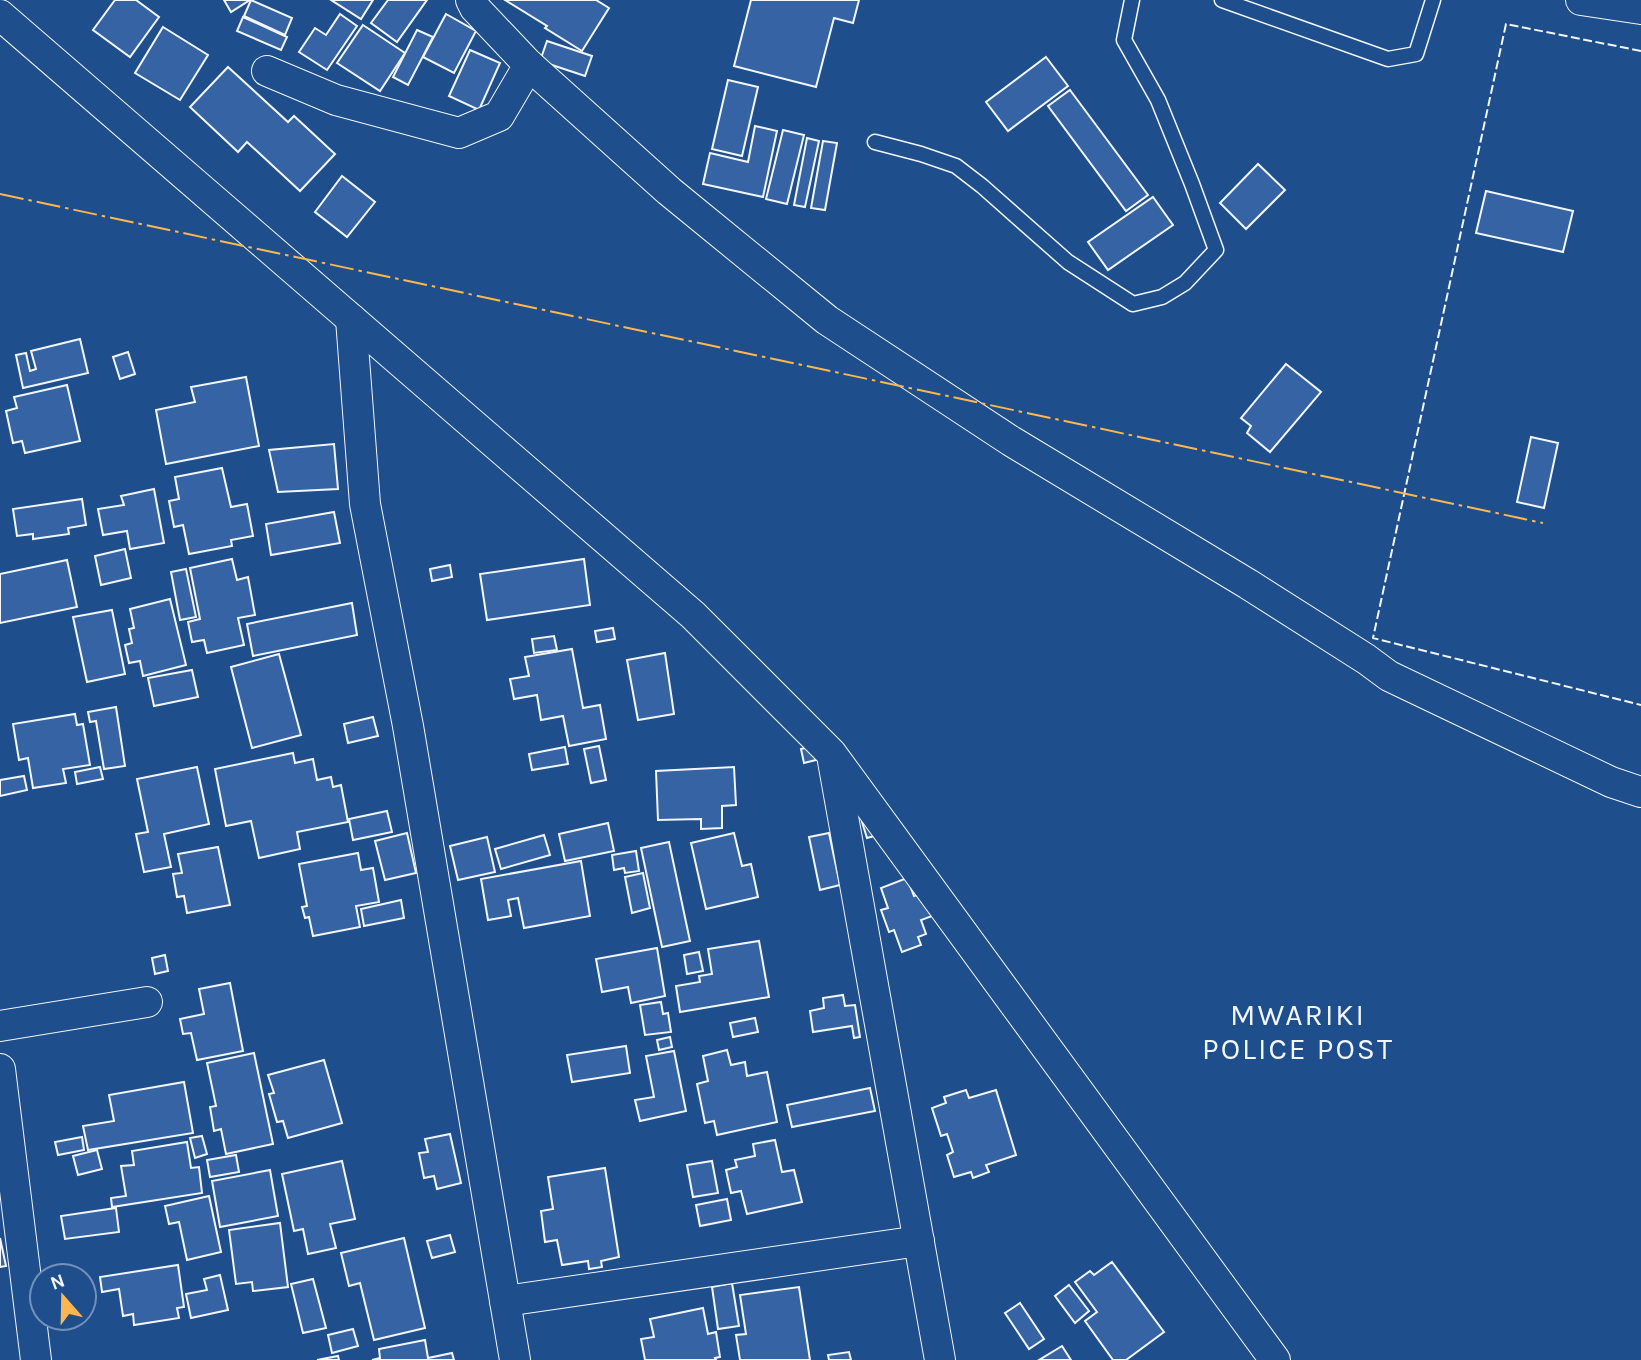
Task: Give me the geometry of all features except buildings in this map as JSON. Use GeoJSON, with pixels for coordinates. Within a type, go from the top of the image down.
{"type":"FeatureCollection","features":[{"type":"Feature","properties":{"kind":"street"},"geometry":{"type":"LineString","coordinates":[[471,0],[475,8],[529,65],[669,191],[827,320],[1011,441],[1248,584],[1389,676],[1611,782],[1641,792]]}},
{"type":"Feature","properties":{"kind":"street"},"geometry":{"type":"LineString","coordinates":[[1581,0],[1641,9]]}},
{"type":"Feature","properties":{"kind":"street"},"geometry":{"type":"LineString","coordinates":[[0,15],[693,614],[831,754],[1275,1360]]}},
{"type":"Feature","properties":{"kind":"street"},"geometry":{"type":"LineString","coordinates":[[267,71],[336,100],[459,133],[499,116],[529,65]]}},
{"type":"Feature","properties":{"kind":"street"},"geometry":{"type":"LineString","coordinates":[[351,319],[365,504],[408,726],[515,1360]]}},
{"type":"Feature","properties":{"kind":"street"},"geometry":{"type":"LineString","coordinates":[[831,754],[940,1360]]}},
{"type":"Feature","properties":{"kind":"street"},"geometry":{"type":"LineString","coordinates":[[0,1026],[147,1002]]}},
{"type":"Feature","properties":{"kind":"street"},"geometry":{"type":"LineString","coordinates":[[0,1069],[36,1360]]}},
{"type":"Feature","properties":{"kind":"street"},"geometry":{"type":"LineString","coordinates":[[505,1301],[919,1241]]}},
{"type":"Feature","properties":{"kind":"lane"},"geometry":{"type":"LineString","coordinates":[[875,142],[956,166],[1068,262],[1133,304],[1162,298],[1185,283],[1216,250],[1158,100],[1124,40],[1132,0]]}},
{"type":"Feature","properties":{"kind":"lane"},"geometry":{"type":"LineString","coordinates":[[1222,0],[1388,59],[1416,54],[1433,0]]}},
{"type":"Feature","properties":{"kind":"fence"},"geometry":{"type":"LineString","coordinates":[[1641,51],[1506,24],[1373,638],[1641,705]]}},
{"type":"Feature","properties":{"kind":"power"},"geometry":{"type":"LineString","coordinates":[[0,194],[1543,523]]}},
{"type":"Feature","properties":{"kind":"district","name":"MWARIKI POLICE POST"},"geometry":{"type":"Point","coordinates":[1298,1032]}}]}
